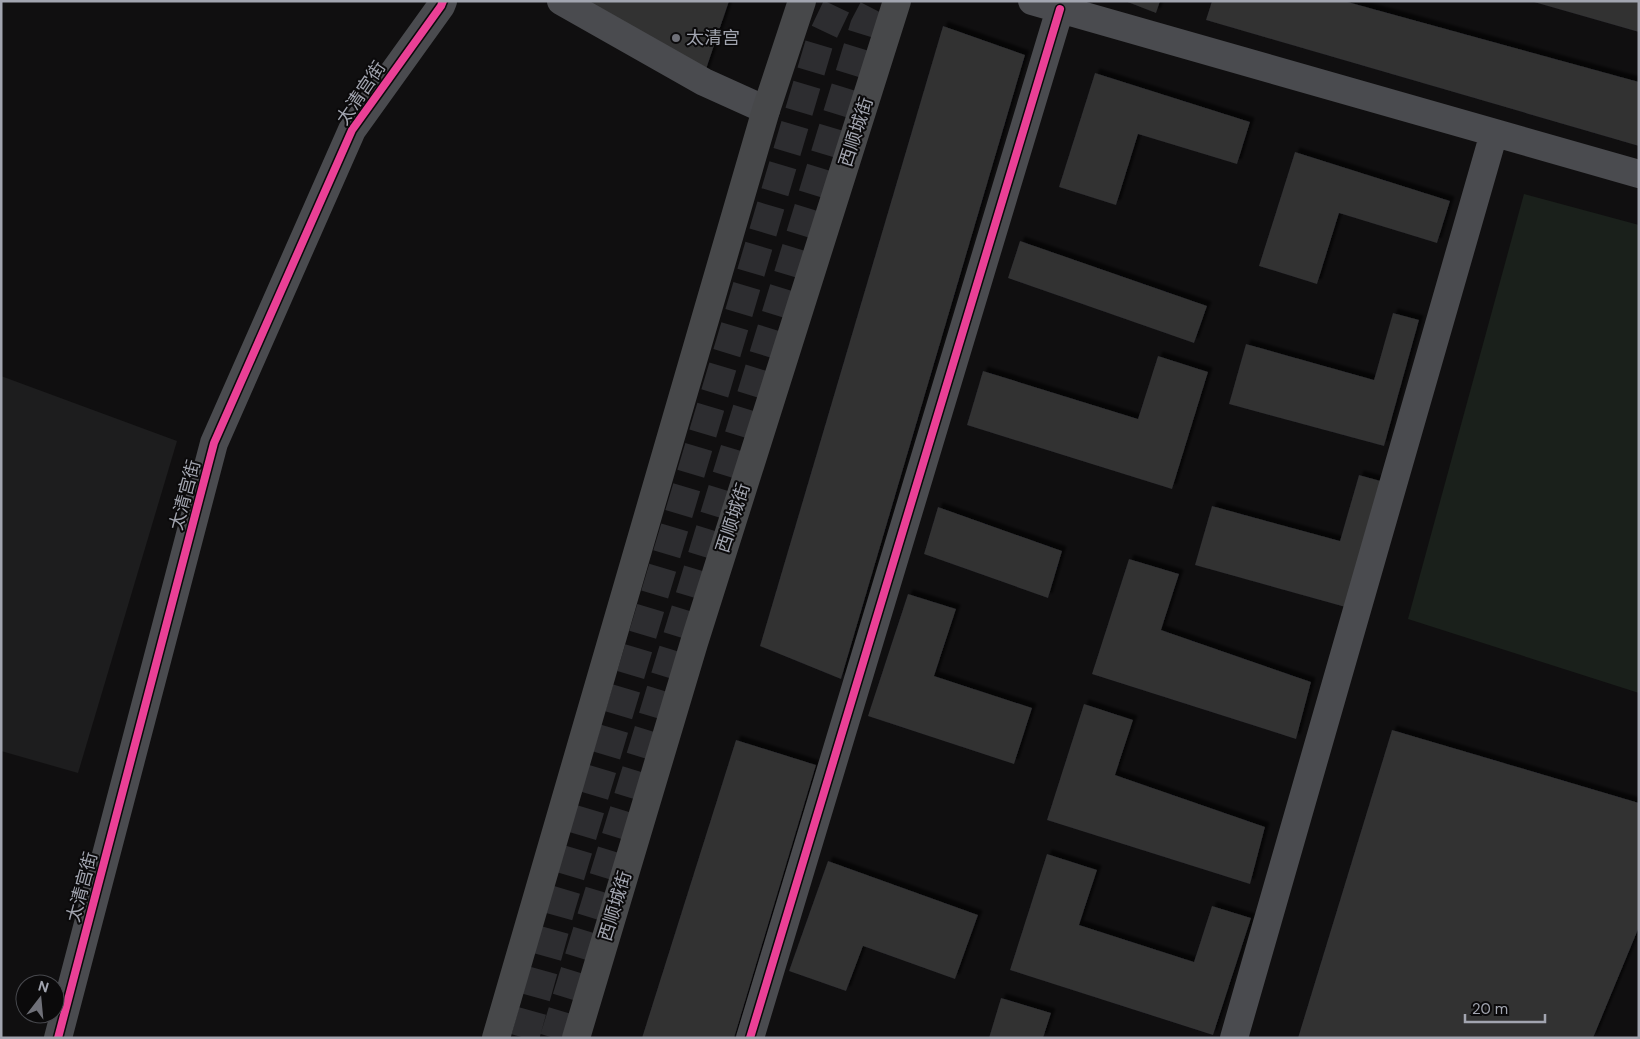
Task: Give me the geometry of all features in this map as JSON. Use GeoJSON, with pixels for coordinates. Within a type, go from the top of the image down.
{"type":"FeatureCollection","features":[{"type":"Feature","properties":{"kind":"main road"},"geometry":{"type":"LineString","coordinates":[[496,1038],[766,110],[802,1]]}},
{"type":"Feature","properties":{"kind":"main road","name":"西顺城街"},"geometry":{"type":"LineString","coordinates":[[576,1038],[694,643],[897,1]]}},
{"type":"Feature","properties":{"kind":"street","name":"太清宫街"},"geometry":{"type":"LineString","coordinates":[[58,1038],[214,443],[352,130],[443,1]]}},
{"type":"Feature","properties":{"kind":"street"},"geometry":{"type":"LineString","coordinates":[[561,1],[704,82],[766,110]]}},
{"type":"Feature","properties":{"kind":"street"},"geometry":{"type":"LineString","coordinates":[[1032,1],[1639,174]]}},
{"type":"Feature","properties":{"kind":"street"},"geometry":{"type":"LineString","coordinates":[[750,1038],[1060,9]]}},
{"type":"Feature","properties":{"kind":"street"},"geometry":{"type":"LineString","coordinates":[[1234,1038],[1494,133]]}},
{"type":"Feature","properties":{"kind":"shaded area"},"geometry":{"type":"Polygon","coordinates":[[[1524,194],[1639,225],[1639,693],[1408,619],[1524,194]]]}},
{"type":"Feature","properties":{"kind":"shaded area"},"geometry":{"type":"Polygon","coordinates":[[[1,376],[177,441],[78,773],[1,751],[1,376]]]}},
{"type":"Feature","properties":{"kind":"building","name":"太清宫"},"geometry":{"type":"Polygon","coordinates":[[[567,1],[729,1],[704,75],[567,1]]]}},
{"type":"Feature","properties":{"kind":"building"},"geometry":{"type":"Polygon","coordinates":[[[1125,1],[1160,1],[1156,13],[1125,1]]]}},
{"type":"Feature","properties":{"kind":"building"},"geometry":{"type":"Polygon","coordinates":[[[1212,1],[1344,1],[1639,82],[1639,146],[1206,20],[1212,1]]]}},
{"type":"Feature","properties":{"kind":"building"},"geometry":{"type":"Polygon","coordinates":[[[1534,1],[1639,1],[1639,32],[1534,2],[1534,1]]]}},
{"type":"Feature","properties":{"kind":"building"},"geometry":{"type":"Polygon","coordinates":[[[943,26],[1025,55],[841,679],[760,646],[943,26]]]}},
{"type":"Feature","properties":{"kind":"building"},"geometry":{"type":"Polygon","coordinates":[[[1095,73],[1250,122],[1237,164],[1138,134],[1116,205],[1059,187],[1095,73]]]}},
{"type":"Feature","properties":{"kind":"building"},"geometry":{"type":"Polygon","coordinates":[[[1295,152],[1450,201],[1437,243],[1339,213],[1317,284],[1259,266],[1295,152]]]}},
{"type":"Feature","properties":{"kind":"building"},"geometry":{"type":"Polygon","coordinates":[[[1020,241],[1207,306],[1194,343],[1008,278],[1020,241]]]}},
{"type":"Feature","properties":{"kind":"building"},"geometry":{"type":"Polygon","coordinates":[[[1393,313],[1419,320],[1384,446],[1229,404],[1246,344],[1374,380],[1393,313]]]}},
{"type":"Feature","properties":{"kind":"building"},"geometry":{"type":"Polygon","coordinates":[[[1158,356],[1208,372],[1172,489],[967,425],[983,371],[1138,419],[1158,356]]]}},
{"type":"Feature","properties":{"kind":"building"},"geometry":{"type":"Polygon","coordinates":[[[1359,475],[1384,482],[1349,608],[1195,565],[1212,506],[1340,541],[1359,475]]]}},
{"type":"Feature","properties":{"kind":"building"},"geometry":{"type":"Polygon","coordinates":[[[938,507],[1062,551],[1048,598],[924,554],[938,507]]]}},
{"type":"Feature","properties":{"kind":"building"},"geometry":{"type":"Polygon","coordinates":[[[1129,559],[1179,574],[1161,630],[1311,682],[1296,739],[1092,674],[1129,559]]]}},
{"type":"Feature","properties":{"kind":"building"},"geometry":{"type":"Polygon","coordinates":[[[908,594],[956,609],[934,676],[1032,708],[1014,764],[868,716],[908,594]]]}},
{"type":"Feature","properties":{"kind":"building"},"geometry":{"type":"Polygon","coordinates":[[[1084,704],[1133,720],[1115,775],[1265,827],[1250,884],[1047,820],[1084,704]]]}},
{"type":"Feature","properties":{"kind":"building"},"geometry":{"type":"Polygon","coordinates":[[[1392,730],[1639,803],[1639,927],[1593,1038],[1298,1038],[1392,730]]]}},
{"type":"Feature","properties":{"kind":"building"},"geometry":{"type":"Polygon","coordinates":[[[736,740],[816,765],[734,1038],[642,1038],[736,740]]]}},
{"type":"Feature","properties":{"kind":"building"},"geometry":{"type":"Polygon","coordinates":[[[1047,854],[1097,870],[1079,925],[1194,962],[1212,906],[1251,918],[1213,1035],[1010,970],[1047,854]]]}},
{"type":"Feature","properties":{"kind":"building"},"geometry":{"type":"Polygon","coordinates":[[[828,861],[978,915],[955,979],[863,946],[846,991],[789,971],[828,861]]]}},
{"type":"Feature","properties":{"kind":"building"},"geometry":{"type":"Polygon","coordinates":[[[1001,998],[1051,1013],[1043,1038],[989,1038],[1001,998]]]}},
{"type":"Feature","properties":{"kind":"tunnel"},"geometry":{"type":"LineString","coordinates":[[525,1038],[562,905],[820,41],[839,1]]}},
{"type":"Feature","properties":{"kind":"tunnel"},"geometry":{"type":"LineString","coordinates":[[554,1038],[864,26],[877,1]]}},
{"type":"Feature","properties":{"kind":"cycle path"},"geometry":{"type":"LineString","coordinates":[[58,1038],[214,443],[352,130],[443,1]]}},
{"type":"Feature","properties":{"kind":"cycle path"},"geometry":{"type":"LineString","coordinates":[[750,1038],[1060,9]]}},
{"type":"Feature","properties":{"kind":"place","name":"太清宫"},"geometry":{"type":"Point","coordinates":[676,38]}}]}
